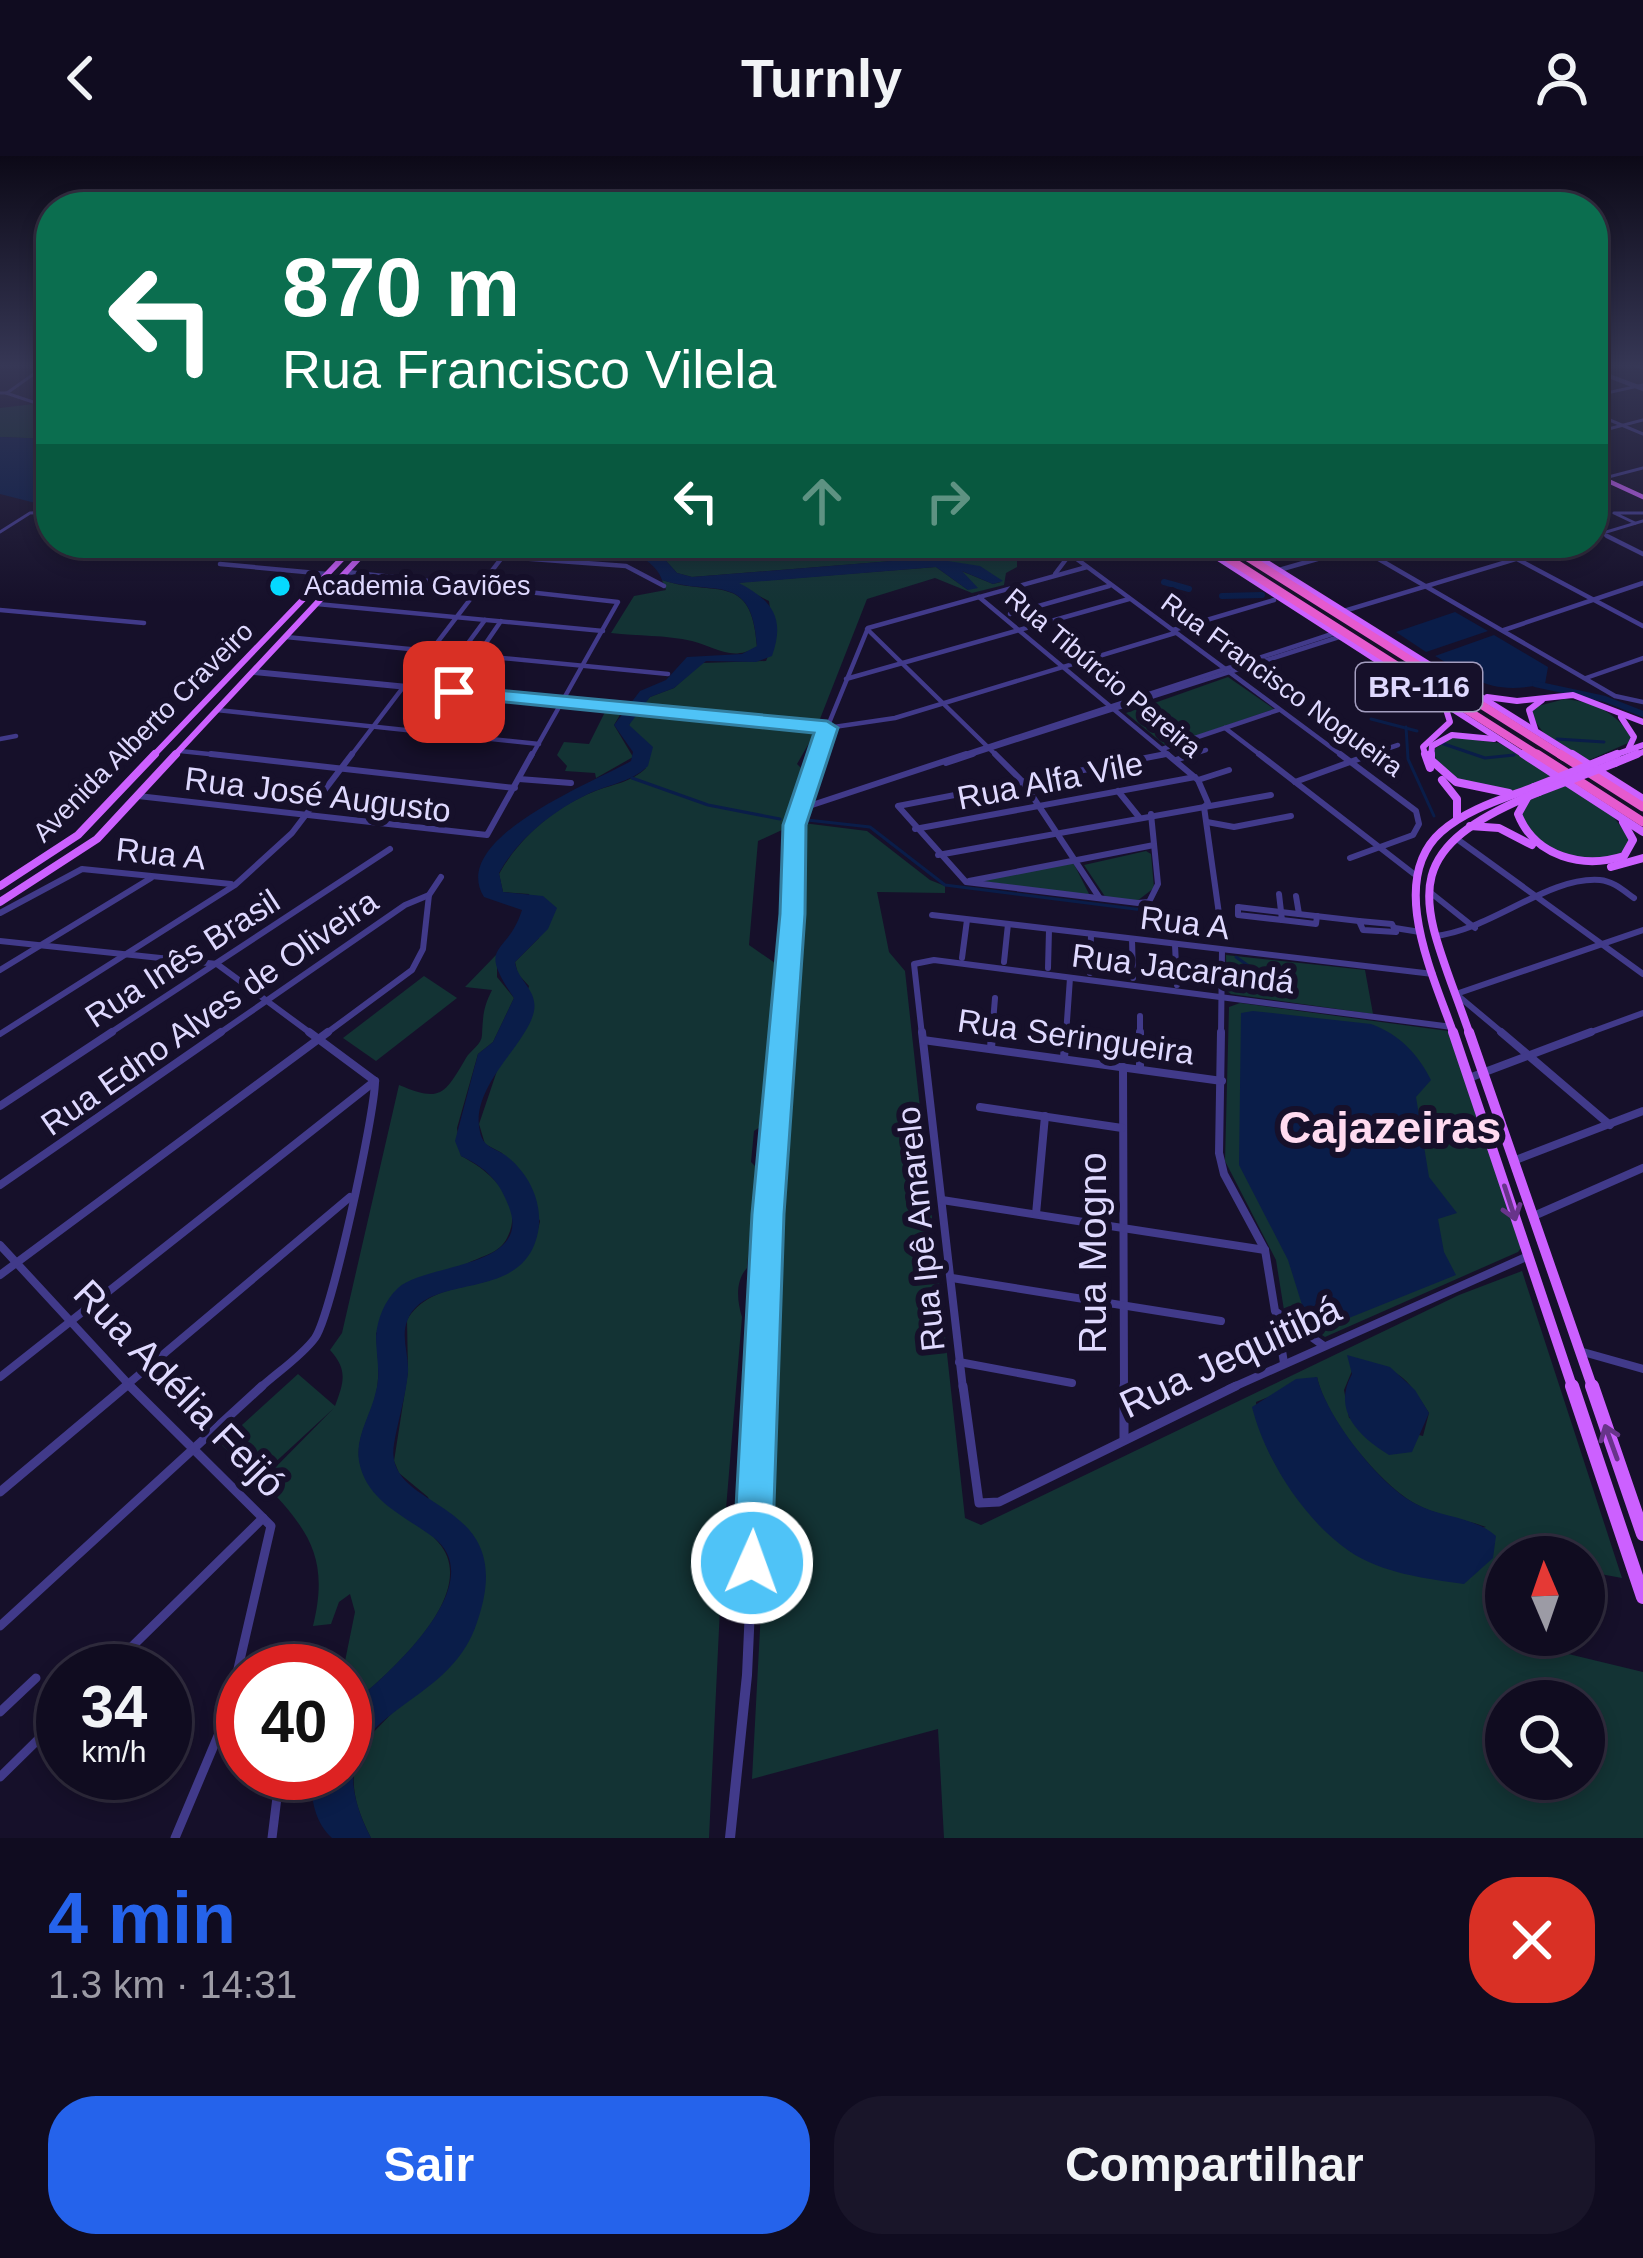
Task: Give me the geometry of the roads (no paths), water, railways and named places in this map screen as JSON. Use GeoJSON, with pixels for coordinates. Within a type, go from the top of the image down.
{"type":"FeatureCollection","features":[{"type":"Feature","properties":{"kind":"highway","name":"BR-116"},"geometry":{"type":"LineString","coordinates":[[1227,558],[1643,822]]}},
{"type":"Feature","properties":{"kind":"highway","name":"BR-116"},"geometry":{"type":"LineString","coordinates":[[1250,558],[1643,803]]}},
{"type":"Feature","properties":{"kind":"highway"},"geometry":{"type":"LineString","coordinates":[[1256,574],[1293,605]]}},
{"type":"Feature","properties":{"kind":"highway"},"geometry":{"type":"LineString","coordinates":[[1340,612],[1382,635]]}},
{"type":"Feature","properties":{"kind":"main road"},"geometry":{"type":"LineString","coordinates":[[1608,479],[1643,495]]}},
{"type":"Feature","properties":{"kind":"main road","name":"Avenida Alberto Craveiro"},"geometry":{"type":"LineString","coordinates":[[0,886],[78,835],[342,558]]}},
{"type":"Feature","properties":{"kind":"main road","name":"Avenida Alberto Craveiro"},"geometry":{"type":"LineString","coordinates":[[0,902],[88,847],[360,558]]}},
{"type":"Feature","properties":{"kind":"main road","name":"BR-116"},"geometry":{"type":"LineString","coordinates":[[1222,558],[1643,832]]}},
{"type":"Feature","properties":{"kind":"main road","name":"BR-116"},"geometry":{"type":"LineString","coordinates":[[1259,558],[1340,612]]}},
{"type":"Feature","properties":{"kind":"main road"},"geometry":{"type":"LineString","coordinates":[[330,571],[347,572]]}},
{"type":"Feature","properties":{"kind":"main road","name":"BR-116"},"geometry":{"type":"LineString","coordinates":[[1382,635],[1643,803]]}},
{"type":"Feature","properties":{"kind":"main road"},"geometry":{"type":"LineString","coordinates":[[1477,694],[1509,700],[1574,695],[1643,722]]}},
{"type":"Feature","properties":{"kind":"main road"},"geometry":{"type":"LineString","coordinates":[[1538,733],[1528,714],[1534,705],[1551,698],[1584,700],[1629,724],[1634,738],[1630,753]]}},
{"type":"Feature","properties":{"kind":"main road"},"geometry":{"type":"LineString","coordinates":[[1442,702],[1450,712],[1450,722],[1425,743],[1423,756],[1454,793],[1461,823],[1436,856],[1427,893],[1436,936],[1579,1351],[1634,1488],[1643,1534]]}},
{"type":"Feature","properties":{"kind":"main road"},"geometry":{"type":"LineString","coordinates":[[1502,741],[1470,735],[1445,737],[1432,746],[1431,760],[1444,775],[1464,786],[1489,793],[1530,792]]}},
{"type":"Feature","properties":{"kind":"main road"},"geometry":{"type":"LineString","coordinates":[[1643,750],[1461,823],[1428,845],[1414,874],[1420,932],[1433,974],[1643,1597]]}},
{"type":"Feature","properties":{"kind":"main road"},"geometry":{"type":"LineString","coordinates":[[1530,792],[1519,810],[1522,829],[1544,847],[1580,860],[1616,860],[1632,848],[1631,833],[1611,810]]}},
{"type":"Feature","properties":{"kind":"main road"},"geometry":{"type":"LineString","coordinates":[[1461,823],[1499,828],[1583,865],[1610,867],[1643,858]]}},
{"type":"Feature","properties":{"kind":"main road"},"geometry":{"type":"LineString","coordinates":[[1557,1345],[1579,1351]]}},
{"type":"Feature","properties":{"kind":"street"},"geometry":{"type":"LineString","coordinates":[[1608,477],[1643,468]]}},
{"type":"Feature","properties":{"kind":"street"},"geometry":{"type":"LineString","coordinates":[[1635,524],[1614,512],[1643,517]]}},
{"type":"Feature","properties":{"kind":"street"},"geometry":{"type":"LineString","coordinates":[[0,532],[36,513]]}},
{"type":"Feature","properties":{"kind":"street"},"geometry":{"type":"LineString","coordinates":[[1608,531],[1643,517]]}},
{"type":"Feature","properties":{"kind":"street"},"geometry":{"type":"LineString","coordinates":[[1608,536],[1643,554]]}},
{"type":"Feature","properties":{"kind":"street"},"geometry":{"type":"LineString","coordinates":[[0,1034],[235,884],[309,816],[502,558]]}},
{"type":"Feature","properties":{"kind":"street"},"geometry":{"type":"LineString","coordinates":[[528,558],[626,566],[664,586]]}},
{"type":"Feature","properties":{"kind":"street"},"geometry":{"type":"LineString","coordinates":[[1053,576],[1067,558]]}},
{"type":"Feature","properties":{"kind":"street"},"geometry":{"type":"LineString","coordinates":[[1075,558],[1111,585]]}},
{"type":"Feature","properties":{"kind":"street"},"geometry":{"type":"LineString","coordinates":[[1279,570],[1315,558]]}},
{"type":"Feature","properties":{"kind":"street"},"geometry":{"type":"LineString","coordinates":[[1378,558],[1618,697],[1643,702]]}},
{"type":"Feature","properties":{"kind":"street"},"geometry":{"type":"LineString","coordinates":[[1340,612],[1520,558]]}},
{"type":"Feature","properties":{"kind":"street"},"geometry":{"type":"LineString","coordinates":[[1517,559],[1643,626]]}},
{"type":"Feature","properties":{"kind":"street"},"geometry":{"type":"LineString","coordinates":[[220,564],[330,571]]}},
{"type":"Feature","properties":{"kind":"street"},"geometry":{"type":"LineString","coordinates":[[867,629],[1087,567]]}},
{"type":"Feature","properties":{"kind":"street"},"geometry":{"type":"LineString","coordinates":[[180,751],[514,788],[619,605],[614,600],[347,572]]}},
{"type":"Feature","properties":{"kind":"street"},"geometry":{"type":"LineString","coordinates":[[1504,630],[1643,583]]}},
{"type":"Feature","properties":{"kind":"street"},"geometry":{"type":"LineString","coordinates":[[1010,614],[1111,585]]}},
{"type":"Feature","properties":{"kind":"street","name":"Rua Francisco Nogueira"},"geometry":{"type":"LineString","coordinates":[[1111,585],[1413,807],[1419,824],[1413,836],[1380,848]]}},
{"type":"Feature","properties":{"kind":"street","name":"Rua Tibúrcio Pereira"},"geometry":{"type":"LineString","coordinates":[[979,597],[1197,778],[1208,803],[1220,921]]}},
{"type":"Feature","properties":{"kind":"street"},"geometry":{"type":"LineString","coordinates":[[846,679],[1129,599]]}},
{"type":"Feature","properties":{"kind":"street"},"geometry":{"type":"LineString","coordinates":[[254,672],[827,728],[870,725],[1274,600]]}},
{"type":"Feature","properties":{"kind":"street"},"geometry":{"type":"LineString","coordinates":[[316,604],[603,631]]}},
{"type":"Feature","properties":{"kind":"street"},"geometry":{"type":"LineString","coordinates":[[0,610],[144,623]]}},
{"type":"Feature","properties":{"kind":"street"},"geometry":{"type":"LineString","coordinates":[[460,654],[485,620]]}},
{"type":"Feature","properties":{"kind":"street"},"geometry":{"type":"LineString","coordinates":[[477,656],[501,622]]}},
{"type":"Feature","properties":{"kind":"street"},"geometry":{"type":"LineString","coordinates":[[867,629],[1023,782],[1100,899]]}},
{"type":"Feature","properties":{"kind":"street"},"geometry":{"type":"LineString","coordinates":[[730,1838],[747,1676],[768,1214],[797,810],[867,629]]}},
{"type":"Feature","properties":{"kind":"street"},"geometry":{"type":"LineString","coordinates":[[797,810],[1338,635]]}},
{"type":"Feature","properties":{"kind":"street"},"geometry":{"type":"LineString","coordinates":[[286,637],[668,674]]}},
{"type":"Feature","properties":{"kind":"street"},"geometry":{"type":"LineString","coordinates":[[1586,678],[1643,658]]}},
{"type":"Feature","properties":{"kind":"street"},"geometry":{"type":"LineString","coordinates":[[454,692],[466,674]]}},
{"type":"Feature","properties":{"kind":"street"},"geometry":{"type":"LineString","coordinates":[[1151,814],[1155,897],[1144,903],[966,882],[898,808],[903,802],[1165,752],[1280,709]]}},
{"type":"Feature","properties":{"kind":"street"},"geometry":{"type":"LineString","coordinates":[[218,710],[539,744]]}},
{"type":"Feature","properties":{"kind":"street"},"geometry":{"type":"LineString","coordinates":[[1225,728],[1414,874]]}},
{"type":"Feature","properties":{"kind":"street"},"geometry":{"type":"LineString","coordinates":[[0,740],[16,736]]}},
{"type":"Feature","properties":{"kind":"street"},"geometry":{"type":"LineString","coordinates":[[1295,782],[1398,745]]}},
{"type":"Feature","properties":{"kind":"street"},"geometry":{"type":"LineString","coordinates":[[1177,760],[1206,750]]}},
{"type":"Feature","properties":{"kind":"street","name":"Rua Alfa Vile"},"geometry":{"type":"LineString","coordinates":[[914,830],[1229,770]]}},
{"type":"Feature","properties":{"kind":"street"},"geometry":{"type":"LineString","coordinates":[[519,779],[571,783]]}},
{"type":"Feature","properties":{"kind":"street","name":"Rua José Augusto"},"geometry":{"type":"LineString","coordinates":[[138,796],[484,837],[514,788]]}},
{"type":"Feature","properties":{"kind":"street"},"geometry":{"type":"LineString","coordinates":[[1118,791],[1138,817]]}},
{"type":"Feature","properties":{"kind":"street"},"geometry":{"type":"LineString","coordinates":[[938,855],[1271,795]]}},
{"type":"Feature","properties":{"kind":"street"},"geometry":{"type":"LineString","coordinates":[[1207,823],[1234,827],[1291,816]]}},
{"type":"Feature","properties":{"kind":"street"},"geometry":{"type":"LineString","coordinates":[[1454,837],[1643,974]]}},
{"type":"Feature","properties":{"kind":"street"},"geometry":{"type":"LineString","coordinates":[[966,882],[1154,844]]}},
{"type":"Feature","properties":{"kind":"street"},"geometry":{"type":"LineString","coordinates":[[1350,858],[1380,848]]}},
{"type":"Feature","properties":{"kind":"street","name":"Rua Inês Brasil"},"geometry":{"type":"LineString","coordinates":[[0,1106],[390,849]]}},
{"type":"Feature","properties":{"kind":"street","name":"Rua A"},"geometry":{"type":"LineString","coordinates":[[0,913],[82,869],[235,884]]}},
{"type":"Feature","properties":{"kind":"street"},"geometry":{"type":"LineString","coordinates":[[0,970],[154,876]]}},
{"type":"Feature","properties":{"kind":"street","name":"Rua Edno Alves de Oliveira"},"geometry":{"type":"LineString","coordinates":[[0,1185],[405,905],[429,895],[441,877]]}},
{"type":"Feature","properties":{"kind":"street"},"geometry":{"type":"LineString","coordinates":[[1436,936],[1475,928],[1581,883],[1604,881],[1634,898]]}},
{"type":"Feature","properties":{"kind":"street"},"geometry":{"type":"LineString","coordinates":[[1427,893],[1437,895],[1475,928]]}},
{"type":"Feature","properties":{"kind":"street"},"geometry":{"type":"LineString","coordinates":[[1279,894],[1282,916]]}},
{"type":"Feature","properties":{"kind":"street"},"geometry":{"type":"LineString","coordinates":[[0,1275],[417,965],[429,895]]}},
{"type":"Feature","properties":{"kind":"street"},"geometry":{"type":"LineString","coordinates":[[1296,896],[1299,914]]}},
{"type":"Feature","properties":{"kind":"street"},"geometry":{"type":"LineString","coordinates":[[1317,916],[1316,924],[1282,916],[1235,910],[1238,915],[1282,916],[1299,914],[1317,916],[1359,921],[1420,932]]}},
{"type":"Feature","properties":{"kind":"street","name":"Rua A"},"geometry":{"type":"LineString","coordinates":[[932,915],[1433,974]]}},
{"type":"Feature","properties":{"kind":"street"},"geometry":{"type":"LineString","coordinates":[[962,958],[967,920]]}},
{"type":"Feature","properties":{"kind":"street"},"geometry":{"type":"LineString","coordinates":[[1004,962],[1008,924]]}},
{"type":"Feature","properties":{"kind":"street"},"geometry":{"type":"LineString","coordinates":[[1048,968],[1049,929]]}},
{"type":"Feature","properties":{"kind":"street"},"geometry":{"type":"LineString","coordinates":[[1456,994],[1643,930]]}},
{"type":"Feature","properties":{"kind":"street"},"geometry":{"type":"LineString","coordinates":[[1090,973],[1091,934]]}},
{"type":"Feature","properties":{"kind":"street"},"geometry":{"type":"LineString","coordinates":[[1132,940],[1133,978]]}},
{"type":"Feature","properties":{"kind":"street"},"geometry":{"type":"LineString","coordinates":[[0,941],[217,964],[375,1081]]}},
{"type":"Feature","properties":{"kind":"street"},"geometry":{"type":"LineString","coordinates":[[1175,945],[1177,985]]}},
{"type":"Feature","properties":{"kind":"street"},"geometry":{"type":"LineString","coordinates":[[1222,950],[1221,1166],[1264,1250],[1284,1363]]}},
{"type":"Feature","properties":{"kind":"street","name":"Rua Jacarandá"},"geometry":{"type":"LineString","coordinates":[[914,969],[917,962],[934,960],[1452,1027]]}},
{"type":"Feature","properties":{"kind":"street","name":"Rua Ipê Amarelo"},"geometry":{"type":"LineString","coordinates":[[914,969],[974,1484]]}},
{"type":"Feature","properties":{"kind":"street"},"geometry":{"type":"LineString","coordinates":[[1064,1059],[1070,978]]}},
{"type":"Feature","properties":{"kind":"street"},"geometry":{"type":"LineString","coordinates":[[1456,994],[1610,1125]]}},
{"type":"Feature","properties":{"kind":"street"},"geometry":{"type":"LineString","coordinates":[[991,1048],[995,998]]}},
{"type":"Feature","properties":{"kind":"street"},"geometry":{"type":"LineString","coordinates":[[1469,1078],[1643,1013]]}},
{"type":"Feature","properties":{"kind":"street"},"geometry":{"type":"LineString","coordinates":[[1140,1069],[1141,1016]]}},
{"type":"Feature","properties":{"kind":"street","name":"Rua Seringueira"},"geometry":{"type":"LineString","coordinates":[[923,1040],[1222,1081]]}},
{"type":"Feature","properties":{"kind":"street","name":"Rua Mogno"},"geometry":{"type":"LineString","coordinates":[[1123,1067],[1124,1438]]}},
{"type":"Feature","properties":{"kind":"street"},"geometry":{"type":"LineString","coordinates":[[0,1626],[317,1336],[375,1105],[375,1081]]}},
{"type":"Feature","properties":{"kind":"street"},"geometry":{"type":"LineString","coordinates":[[0,1377],[375,1081]]}},
{"type":"Feature","properties":{"kind":"street"},"geometry":{"type":"LineString","coordinates":[[980,1106],[1122,1128]]}},
{"type":"Feature","properties":{"kind":"street"},"geometry":{"type":"LineString","coordinates":[[1513,1161],[1643,1111]]}},
{"type":"Feature","properties":{"kind":"street"},"geometry":{"type":"LineString","coordinates":[[1036,1215],[1045,1116]]}},
{"type":"Feature","properties":{"kind":"street"},"geometry":{"type":"LineString","coordinates":[[1532,1216],[1643,1168]]}},
{"type":"Feature","properties":{"kind":"street"},"geometry":{"type":"LineString","coordinates":[[0,1492],[353,1195]]}},
{"type":"Feature","properties":{"kind":"street"},"geometry":{"type":"LineString","coordinates":[[940,1200],[1264,1250]]}},
{"type":"Feature","properties":{"kind":"street","name":"Rua Adélia Feijó"},"geometry":{"type":"LineString","coordinates":[[0,1245],[128,1384],[263,1517],[272,1535],[249,1644]]}},
{"type":"Feature","properties":{"kind":"street","name":"Rua Jequitibá"},"geometry":{"type":"LineString","coordinates":[[974,1484],[980,1503],[999,1502],[1284,1363],[1527,1256]]}},
{"type":"Feature","properties":{"kind":"street"},"geometry":{"type":"LineString","coordinates":[[951,1278],[1221,1321]]}},
{"type":"Feature","properties":{"kind":"street"},"geometry":{"type":"LineString","coordinates":[[1275,1311],[1324,1346]]}},
{"type":"Feature","properties":{"kind":"street"},"geometry":{"type":"LineString","coordinates":[[1579,1351],[1643,1369]]}},
{"type":"Feature","properties":{"kind":"street"},"geometry":{"type":"LineString","coordinates":[[959,1362],[1072,1383]]}},
{"type":"Feature","properties":{"kind":"street"},"geometry":{"type":"LineString","coordinates":[[134,1644],[263,1517]]}},
{"type":"Feature","properties":{"kind":"street"},"geometry":{"type":"LineString","coordinates":[[0,1712],[36,1678]]}},
{"type":"Feature","properties":{"kind":"street"},"geometry":{"type":"LineString","coordinates":[[0,1777],[36,1741]]}},
{"type":"Feature","properties":{"kind":"street","name":"Rua Adélia Feijó"},"geometry":{"type":"LineString","coordinates":[[175,1838],[216,1743]]}},
{"type":"Feature","properties":{"kind":"street"},"geometry":{"type":"LineString","coordinates":[[272,1838],[277,1800]]}},
{"type":"Feature","properties":{"kind":"water"},"geometry":{"type":"Polygon","coordinates":[[[0,444],[36,444],[36,503],[0,494],[0,444]]]}},
{"type":"Feature","properties":{"kind":"water"},"geometry":{"type":"Polygon","coordinates":[[[644,558],[664,558],[677,573],[692,577],[929,558],[980,566],[1003,581],[993,584],[962,571],[978,588],[968,590],[936,567],[739,583],[773,611],[777,631],[772,656],[756,662],[706,661],[674,688],[650,697],[629,725],[653,747],[648,766],[548,818],[499,873],[503,892],[543,896],[557,908],[548,929],[515,962],[533,997],[534,1011],[491,1082],[479,1115],[484,1141],[515,1163],[530,1183],[538,1206],[538,1231],[524,1261],[509,1273],[433,1296],[408,1319],[406,1390],[394,1444],[396,1467],[409,1484],[469,1529],[482,1552],[486,1584],[475,1628],[458,1658],[372,1733],[372,1687],[426,1630],[442,1605],[450,1580],[448,1557],[433,1537],[378,1497],[359,1461],[361,1434],[377,1384],[380,1317],[398,1288],[492,1253],[506,1242],[512,1227],[501,1189],[485,1170],[461,1156],[455,1141],[478,1054],[493,1042],[514,998],[495,958],[522,910],[484,897],[478,875],[487,854],[505,833],[560,797],[631,761],[633,752],[614,725],[640,691],[666,680],[687,657],[742,654],[757,646],[754,622],[738,596],[662,580],[644,558]]]}},
{"type":"Feature","properties":{"kind":"water"},"geometry":{"type":"Polygon","coordinates":[[[1455,612],[1488,631],[1426,652],[1396,632],[1455,612]]]}},
{"type":"Feature","properties":{"kind":"water"},"geometry":{"type":"Polygon","coordinates":[[[1494,635],[1548,667],[1545,684],[1512,688],[1487,684],[1435,656],[1494,635]]]}},
{"type":"Feature","properties":{"kind":"water"},"geometry":{"type":"Polygon","coordinates":[[[1241,1013],[1371,1024],[1399,1039],[1420,1062],[1431,1080],[1416,1097],[1429,1177],[1457,1213],[1438,1219],[1444,1252],[1456,1275],[1334,1324],[1303,1308],[1288,1260],[1239,1165],[1241,1013]]]}},
{"type":"Feature","properties":{"kind":"water"},"geometry":{"type":"Polygon","coordinates":[[[1347,1355],[1390,1367],[1415,1390],[1429,1413],[1412,1452],[1389,1455],[1351,1421],[1345,1399],[1352,1374],[1347,1355]]]}},
{"type":"Feature","properties":{"kind":"water"},"geometry":{"type":"Polygon","coordinates":[[[1317,1377],[1343,1429],[1401,1495],[1496,1536],[1485,1536],[1485,1565],[1464,1584],[1405,1574],[1362,1559],[1332,1538],[1289,1487],[1266,1447],[1252,1407],[1296,1379],[1317,1377]]]}},
{"type":"Feature","properties":{"kind":"water"},"geometry":{"type":"Polygon","coordinates":[[[313,1800],[357,1800],[371,1838],[332,1838],[313,1800]]]}},
{"type":"Feature","properties":{"kind":"waterway"},"geometry":{"type":"LineString","coordinates":[[1164,582],[1189,589]]}},
{"type":"Feature","properties":{"kind":"waterway"},"geometry":{"type":"LineString","coordinates":[[1222,596],[1262,595]]}},
{"type":"Feature","properties":{"kind":"waterway"},"geometry":{"type":"LineString","coordinates":[[1535,684],[1605,699],[1643,714]]}},
{"type":"Feature","properties":{"kind":"waterway"},"geometry":{"type":"LineString","coordinates":[[1371,719],[1406,728]]}},
{"type":"Feature","properties":{"kind":"waterway"},"geometry":{"type":"LineString","coordinates":[[1406,728],[1417,731]]}},
{"type":"Feature","properties":{"kind":"waterway"},"geometry":{"type":"LineString","coordinates":[[1406,728],[1408,759],[1434,816]]}},
{"type":"Feature","properties":{"kind":"waterway"},"geometry":{"type":"LineString","coordinates":[[1557,739],[1604,742]]}},
{"type":"Feature","properties":{"kind":"waterway"},"geometry":{"type":"LineString","coordinates":[[1441,743],[1485,758],[1514,755]]}},
{"type":"Feature","properties":{"kind":"waterway"},"geometry":{"type":"LineString","coordinates":[[632,778],[708,805],[780,819]]}},
{"type":"Feature","properties":{"kind":"waterway"},"geometry":{"type":"LineString","coordinates":[[807,820],[870,827],[945,885],[1151,911]]}},
{"type":"Feature","properties":{"kind":"waterway"},"geometry":{"type":"LineString","coordinates":[[1236,957],[1292,997]]}},
{"type":"Feature","properties":{"kind":"place","name":"Academia Gaviões"},"geometry":{"type":"Point","coordinates":[280,586]}},
{"type":"Feature","properties":{"kind":"district","name":"Cajazeiras"},"geometry":{"type":"Point","coordinates":[1390,1127]}}]}
